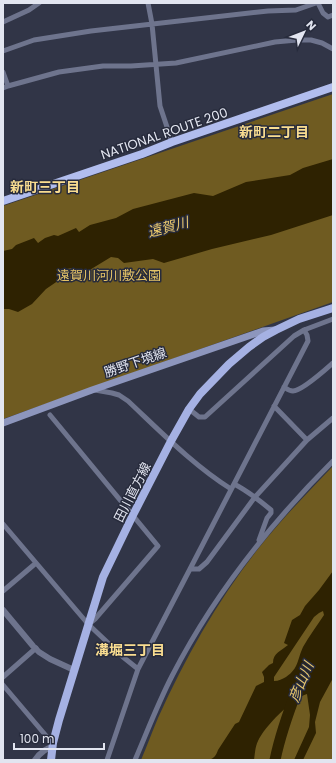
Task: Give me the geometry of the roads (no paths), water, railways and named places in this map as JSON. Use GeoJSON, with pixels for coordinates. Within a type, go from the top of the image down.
{"type":"FeatureCollection","features":[{"type":"Feature","properties":{"kind":"highway","name":"NATIONAL ROUTE 200"},"geometry":{"type":"LineString","coordinates":[[3,201],[333,87]]}},
{"type":"Feature","properties":{"kind":"main road","name":"田川直方線"},"geometry":{"type":"LineString","coordinates":[[51,760],[58,720],[103,577],[133,515],[189,409],[200,394],[229,364],[263,337],[299,320],[333,308]]}},
{"type":"Feature","properties":{"kind":"main road","name":"勝野下境線"},"geometry":{"type":"LineString","coordinates":[[3,423],[92,390],[262,331],[276,330]]}},
{"type":"Feature","properties":{"kind":"street"},"geometry":{"type":"LineString","coordinates":[[3,22],[29,10],[40,3]]}},
{"type":"Feature","properties":{"kind":"street"},"geometry":{"type":"LineString","coordinates":[[148,3],[152,24],[160,106],[172,142]]}},
{"type":"Feature","properties":{"kind":"street"},"geometry":{"type":"LineString","coordinates":[[3,51],[34,40],[91,31],[268,11],[296,10],[306,5],[317,3],[323,13],[328,17],[333,15]]}},
{"type":"Feature","properties":{"kind":"street"},"geometry":{"type":"LineString","coordinates":[[3,72],[5,87],[59,72],[103,66],[176,63],[275,42],[311,40],[322,43],[333,49]]}},
{"type":"Feature","properties":{"kind":"street"},"geometry":{"type":"LineString","coordinates":[[189,409],[199,417],[205,417],[294,336],[304,330],[333,319]]}},
{"type":"Feature","properties":{"kind":"street"},"geometry":{"type":"LineString","coordinates":[[107,760],[138,669],[308,341],[304,330]]}},
{"type":"Feature","properties":{"kind":"street"},"geometry":{"type":"LineString","coordinates":[[284,387],[291,391],[302,388],[333,363]]}},
{"type":"Feature","properties":{"kind":"street"},"geometry":{"type":"LineString","coordinates":[[92,390],[119,395],[128,401],[179,449],[214,478],[246,490],[271,510],[258,544]]}},
{"type":"Feature","properties":{"kind":"street"},"geometry":{"type":"LineString","coordinates":[[274,406],[307,440]]}},
{"type":"Feature","properties":{"kind":"street"},"geometry":{"type":"LineString","coordinates":[[50,415],[158,546],[95,619],[88,624]]}},
{"type":"Feature","properties":{"kind":"street"},"geometry":{"type":"LineString","coordinates":[[190,569],[199,569],[207,562],[256,497],[307,440],[333,418]]}},
{"type":"Feature","properties":{"kind":"street"},"geometry":{"type":"LineString","coordinates":[[135,760],[172,677],[215,603],[258,544],[296,499],[333,461]]}},
{"type":"Feature","properties":{"kind":"street"},"geometry":{"type":"LineString","coordinates":[[3,524],[88,624],[138,669]]}},
{"type":"Feature","properties":{"kind":"street"},"geometry":{"type":"LineString","coordinates":[[3,591],[36,563]]}},
{"type":"Feature","properties":{"kind":"street"},"geometry":{"type":"LineString","coordinates":[[3,610],[36,648],[50,659],[74,670]]}},
{"type":"Feature","properties":{"kind":"street"},"geometry":{"type":"LineString","coordinates":[[3,677],[36,648]]}},
{"type":"Feature","properties":{"kind":"street"},"geometry":{"type":"LineString","coordinates":[[3,685],[53,746],[45,749],[35,760]]}},
{"type":"Feature","properties":{"kind":"water","name":"遠賀川"},"geometry":{"type":"Polygon","coordinates":[[[333,159],[333,215],[271,235],[212,249],[164,263],[153,259],[124,263],[118,258],[111,257],[88,271],[75,272],[71,268],[67,269],[65,276],[46,289],[32,304],[18,312],[3,309],[3,251],[12,249],[16,245],[34,238],[38,243],[45,238],[54,235],[58,236],[76,228],[79,232],[90,225],[116,218],[133,209],[194,193],[213,196],[246,182],[290,175],[303,168],[333,159]]]}},
{"type":"Feature","properties":{"kind":"water"},"geometry":{"type":"Polygon","coordinates":[[[333,571],[333,678],[320,702],[315,722],[316,733],[303,760],[294,760],[309,727],[310,715],[307,694],[294,701],[266,728],[257,743],[254,760],[209,760],[215,756],[235,724],[239,722],[256,686],[264,682],[262,672],[273,663],[276,654],[288,645],[284,643],[292,620],[300,615],[305,606],[333,571]],[[323,611],[314,617],[274,677],[274,681],[290,674],[297,664],[303,647],[324,615],[323,611]]]}},
{"type":"Feature","properties":{"kind":"waterway","name":"彦山川"},"geometry":{"type":"LineString","coordinates":[[275,760],[284,725],[297,690]]}},
{"type":"Feature","properties":{"kind":"district","name":"新町二丁目"},"geometry":{"type":"Point","coordinates":[274,132]}},
{"type":"Feature","properties":{"kind":"district","name":"新町三丁目"},"geometry":{"type":"Point","coordinates":[45,187]}},
{"type":"Feature","properties":{"kind":"district","name":"溝堀三丁目"},"geometry":{"type":"Point","coordinates":[130,650]}},
{"type":"Feature","properties":{"kind":"park label","name":"遠賀川河川敷公園"},"geometry":{"type":"Point","coordinates":[109,275]}}]}
